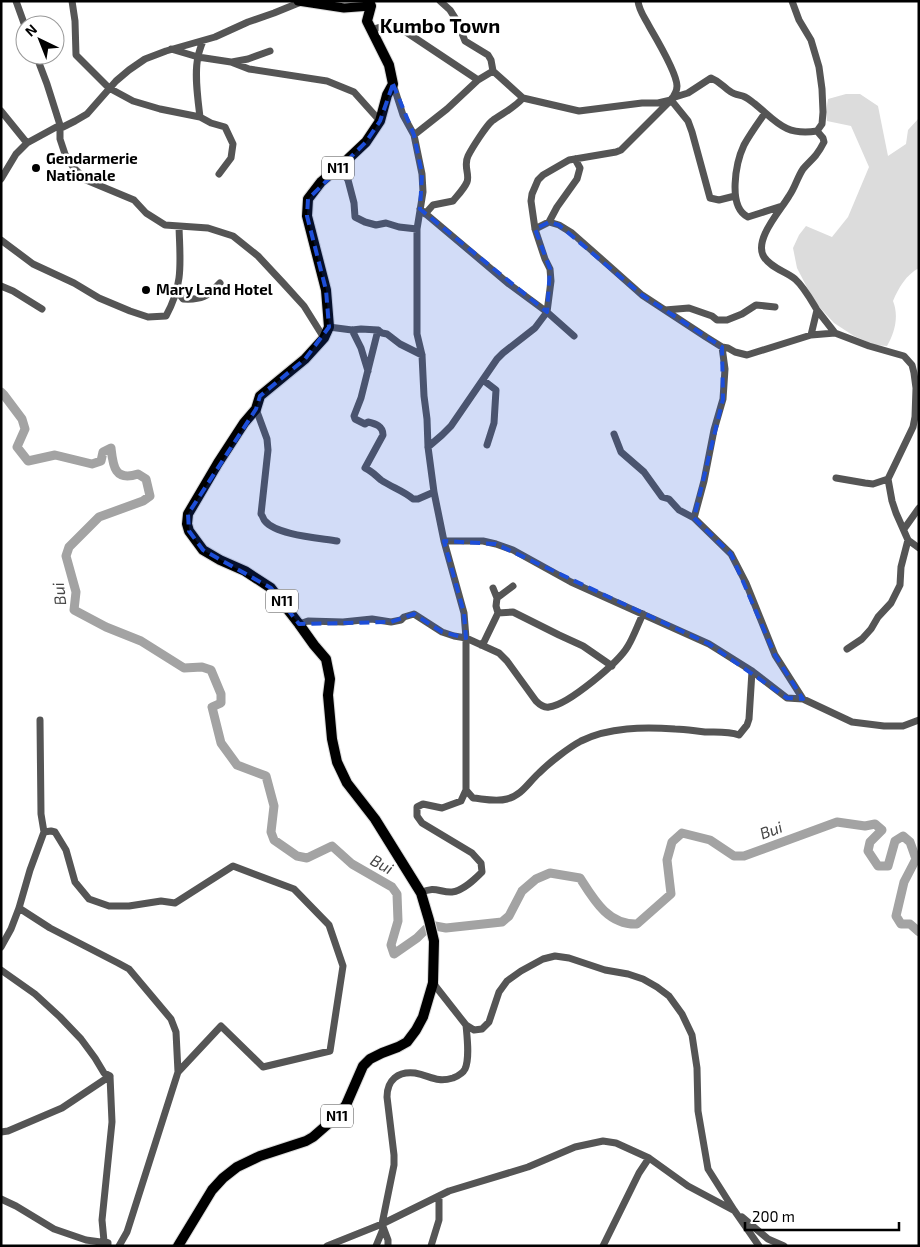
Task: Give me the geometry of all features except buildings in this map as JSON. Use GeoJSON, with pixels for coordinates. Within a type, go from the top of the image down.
{"type":"FeatureCollection","features":[{"type":"Feature","properties":{"kind":"highway"},"geometry":{"type":"LineString","coordinates":[[370,4],[367,21],[389,65],[393,84]]}},
{"type":"Feature","properties":{"kind":"highway","name":"N11"},"geometry":{"type":"LineString","coordinates":[[178,1246],[212,1190],[237,1167],[260,1156],[306,1141],[336,1117],[346,1105],[363,1066],[370,1059],[407,1042],[416,1030],[423,1017],[433,983],[434,941],[421,893],[375,819],[347,783],[337,762],[332,739],[328,694],[330,679],[326,659],[314,646],[300,624],[271,588],[245,571],[203,550],[189,531],[187,524],[188,514],[244,423],[256,409],[260,396],[305,359],[324,338],[329,327],[326,290],[307,216],[308,199],[321,182],[366,142],[380,120],[387,95],[393,84]]}},
{"type":"Feature","properties":{"kind":"main road"},"geometry":{"type":"LineString","coordinates":[[300,1],[344,8],[370,4]]}},
{"type":"Feature","properties":{"kind":"street"},"geometry":{"type":"LineString","coordinates":[[16,1],[21,15]]}},
{"type":"Feature","properties":{"kind":"street"},"geometry":{"type":"LineString","coordinates":[[72,1],[75,20],[76,55],[109,88],[133,101],[200,117],[225,128],[233,144],[231,158],[219,174]]}},
{"type":"Feature","properties":{"kind":"street"},"geometry":{"type":"LineString","coordinates":[[1,179],[16,154],[27,143],[60,125],[63,127],[87,114],[109,88],[145,59],[171,49],[216,37],[300,1]]}},
{"type":"Feature","properties":{"kind":"street"},"geometry":{"type":"LineString","coordinates":[[440,1],[450,10],[457,21],[465,41],[488,56],[491,60],[493,71],[523,98],[579,111],[658,104],[688,92],[711,78],[731,92],[745,97],[778,124],[799,132],[817,131],[822,124],[823,112],[819,67],[811,40],[799,20],[792,1]]}},
{"type":"Feature","properties":{"kind":"street"},"geometry":{"type":"LineString","coordinates":[[428,447],[451,426],[497,358],[535,328],[547,312],[551,281],[550,269],[535,229],[531,201],[538,180],[569,160],[621,150],[672,99],[677,86],[673,71],[641,13],[638,1]]}},
{"type":"Feature","properties":{"kind":"street"},"geometry":{"type":"LineString","coordinates":[[372,30],[384,25],[400,28],[478,80]]}},
{"type":"Feature","properties":{"kind":"street"},"geometry":{"type":"LineString","coordinates":[[200,117],[198,57],[203,41]]}},
{"type":"Feature","properties":{"kind":"street"},"geometry":{"type":"LineString","coordinates":[[171,49],[198,57],[231,62],[249,69],[327,81],[354,92],[380,120]]}},
{"type":"Feature","properties":{"kind":"street"},"geometry":{"type":"LineString","coordinates":[[231,62],[248,59],[270,50]]}},
{"type":"Feature","properties":{"kind":"street"},"geometry":{"type":"LineString","coordinates":[[39,65],[60,125],[60,139],[65,154],[73,167],[86,180],[134,200],[146,213],[165,225],[208,228],[233,236],[258,256],[304,306],[324,338]]}},
{"type":"Feature","properties":{"kind":"street"},"geometry":{"type":"LineString","coordinates":[[414,135],[447,109],[478,80],[493,71]]}},
{"type":"Feature","properties":{"kind":"street"},"geometry":{"type":"LineString","coordinates":[[393,84],[403,115],[414,135],[422,174],[423,212],[417,229],[417,334],[422,355],[424,396],[428,419],[428,447],[434,492],[444,541],[464,613],[466,638],[466,790],[461,800]]}},
{"type":"Feature","properties":{"kind":"street"},"geometry":{"type":"LineString","coordinates":[[423,212],[433,205],[453,201],[467,182],[465,166],[467,158],[490,122],[516,106],[523,98]]}},
{"type":"Feature","properties":{"kind":"street"},"geometry":{"type":"LineString","coordinates":[[672,99],[690,127],[710,198],[719,200],[735,196]]}},
{"type":"Feature","properties":{"kind":"street"},"geometry":{"type":"LineString","coordinates":[[1,111],[27,143]]}},
{"type":"Feature","properties":{"kind":"street"},"geometry":{"type":"LineString","coordinates":[[765,113],[741,152],[735,196],[742,213],[748,217],[783,206]]}},
{"type":"Feature","properties":{"kind":"street"},"geometry":{"type":"LineString","coordinates":[[817,131],[824,138],[824,142],[818,153],[800,174],[790,195],[768,227],[761,245],[761,252],[770,263],[800,284],[835,333]]}},
{"type":"Feature","properties":{"kind":"street"},"geometry":{"type":"LineString","coordinates":[[535,229],[550,222],[557,207],[578,176],[580,168],[575,159]]}},
{"type":"Feature","properties":{"kind":"street"},"geometry":{"type":"LineString","coordinates":[[339,167],[348,180],[355,216],[365,222],[376,225],[386,223],[417,229]]}},
{"type":"Feature","properties":{"kind":"street"},"geometry":{"type":"LineString","coordinates":[[423,212],[574,336]]}},
{"type":"Feature","properties":{"kind":"street"},"geometry":{"type":"LineString","coordinates":[[550,222],[572,233],[642,295],[722,347],[735,352],[746,355],[811,335],[835,333],[869,346],[904,356],[912,366],[916,388],[915,417],[913,428],[888,479],[896,514],[908,540],[919,548]]}},
{"type":"Feature","properties":{"kind":"street"},"geometry":{"type":"LineString","coordinates":[[1,240],[33,264],[74,283],[99,298],[148,317],[166,316],[177,291],[180,274],[179,226]]}},
{"type":"Feature","properties":{"kind":"street"},"geometry":{"type":"LineString","coordinates":[[173,303],[183,299],[196,300],[208,295],[220,283]]}},
{"type":"Feature","properties":{"kind":"street"},"geometry":{"type":"LineString","coordinates":[[1,286],[13,290],[42,309]]}},
{"type":"Feature","properties":{"kind":"street"},"geometry":{"type":"LineString","coordinates":[[177,291],[183,299]]}},
{"type":"Feature","properties":{"kind":"street"},"geometry":{"type":"LineString","coordinates":[[665,310],[689,308],[722,321],[742,314],[756,305],[775,308]]}},
{"type":"Feature","properties":{"kind":"street"},"geometry":{"type":"LineString","coordinates":[[811,335],[817,310]]}},
{"type":"Feature","properties":{"kind":"street"},"geometry":{"type":"LineString","coordinates":[[329,327],[352,330],[378,330],[422,355]]}},
{"type":"Feature","properties":{"kind":"street"},"geometry":{"type":"LineString","coordinates":[[352,330],[361,348],[368,371]]}},
{"type":"Feature","properties":{"kind":"street"},"geometry":{"type":"LineString","coordinates":[[378,330],[361,398],[354,416],[355,419],[365,424],[368,422],[379,426],[383,435],[365,468],[372,471],[380,480],[413,499],[418,499],[434,492]]}},
{"type":"Feature","properties":{"kind":"street"},"geometry":{"type":"LineString","coordinates":[[694,518],[723,399],[725,369],[722,347]]}},
{"type":"Feature","properties":{"kind":"street"},"geometry":{"type":"LineString","coordinates":[[483,380],[496,390],[494,423],[488,445]]}},
{"type":"Feature","properties":{"kind":"street"},"geometry":{"type":"LineString","coordinates":[[256,409],[267,439],[268,450],[262,514],[265,521],[288,534],[338,541]]}},
{"type":"Feature","properties":{"kind":"street"},"geometry":{"type":"LineString","coordinates":[[614,434],[621,452],[644,472],[662,497],[669,499],[680,510],[694,518],[731,554],[746,583],[775,654],[803,699]]}},
{"type":"Feature","properties":{"kind":"street"},"geometry":{"type":"LineString","coordinates":[[836,478],[873,484],[888,479]]}},
{"type":"Feature","properties":{"kind":"street"},"geometry":{"type":"LineString","coordinates":[[904,529],[919,508]]}},
{"type":"Feature","properties":{"kind":"street"},"geometry":{"type":"LineString","coordinates":[[847,649],[862,639],[871,629],[878,616],[891,603],[900,585],[901,567],[908,540]]}},
{"type":"Feature","properties":{"kind":"street"},"geometry":{"type":"LineString","coordinates":[[444,541],[483,542],[513,550],[572,582],[709,644],[752,671],[787,698],[803,699],[852,722],[903,726],[919,720]]}},
{"type":"Feature","properties":{"kind":"street"},"geometry":{"type":"LineString","coordinates":[[497,598],[513,586]]}},
{"type":"Feature","properties":{"kind":"street"},"geometry":{"type":"LineString","coordinates":[[481,645],[498,613],[496,606],[497,598],[493,588]]}},
{"type":"Feature","properties":{"kind":"street"},"geometry":{"type":"LineString","coordinates":[[498,613],[513,612],[583,646],[612,666]]}},
{"type":"Feature","properties":{"kind":"street"},"geometry":{"type":"LineString","coordinates":[[300,624],[308,622],[372,620],[391,622],[414,614],[442,632],[466,638],[499,653],[507,660],[536,701],[547,708],[565,702],[612,666],[629,646],[642,614]]}},
{"type":"Feature","properties":{"kind":"street"},"geometry":{"type":"LineString","coordinates":[[421,893],[425,890],[433,889],[453,892],[470,884],[482,872],[481,863],[472,853],[422,823],[416,816],[417,807],[423,804],[442,808],[461,800],[473,798],[507,799],[519,794],[539,772],[572,747],[593,736],[604,733],[635,728],[730,732],[739,735],[748,725],[752,671]]}},
{"type":"Feature","properties":{"kind":"street"},"geometry":{"type":"LineString","coordinates":[[1,947],[11,929],[19,908],[44,832],[40,720]]}},
{"type":"Feature","properties":{"kind":"street"},"geometry":{"type":"LineString","coordinates":[[466,790],[473,798]]}},
{"type":"Feature","properties":{"kind":"street"},"geometry":{"type":"LineString","coordinates":[[44,832],[55,832],[66,850],[75,882],[89,899],[109,906],[129,906],[161,901],[175,903],[232,866],[294,889],[329,925],[343,966],[330,1051],[263,1067],[221,1026],[178,1072]]}},
{"type":"Feature","properties":{"kind":"street"},"geometry":{"type":"LineString","coordinates":[[19,908],[50,928],[129,969],[172,1019],[176,1032],[178,1072],[127,1232],[119,1246]]}},
{"type":"Feature","properties":{"kind":"street"},"geometry":{"type":"LineString","coordinates":[[433,983],[466,1025],[474,1030],[482,1030],[489,1022],[499,992],[507,981],[543,959],[555,956],[569,958],[605,970],[628,974],[658,987],[669,996],[682,1014],[692,1035],[698,1110],[708,1169],[759,1246]]}},
{"type":"Feature","properties":{"kind":"street"},"geometry":{"type":"LineString","coordinates":[[1,970],[34,994],[60,1017],[81,1039],[104,1073],[110,1076]]}},
{"type":"Feature","properties":{"kind":"street"},"geometry":{"type":"LineString","coordinates":[[376,1246],[382,1226],[394,1165],[387,1090],[389,1082],[395,1077],[414,1073],[436,1080],[445,1080],[459,1076],[465,1068],[468,1052],[466,1025]]}},
{"type":"Feature","properties":{"kind":"street"},"geometry":{"type":"LineString","coordinates":[[1,1132],[8,1131],[62,1108],[110,1076]]}},
{"type":"Feature","properties":{"kind":"street"},"geometry":{"type":"LineString","coordinates":[[108,1245],[104,1241],[102,1220],[112,1122],[110,1076]]}},
{"type":"Feature","properties":{"kind":"street"},"geometry":{"type":"LineString","coordinates":[[327,1246],[382,1226],[449,1191],[528,1167],[575,1147],[603,1142],[616,1144],[648,1158],[688,1186],[734,1210],[768,1239],[784,1246]]}},
{"type":"Feature","properties":{"kind":"street"},"geometry":{"type":"LineString","coordinates":[[603,1246],[648,1158]]}},
{"type":"Feature","properties":{"kind":"street"},"geometry":{"type":"LineString","coordinates":[[431,1246],[439,1220],[439,1196]]}},
{"type":"Feature","properties":{"kind":"street"},"geometry":{"type":"LineString","coordinates":[[1,1199],[54,1229],[108,1245]]}},
{"type":"Feature","properties":{"kind":"street"},"geometry":{"type":"LineString","coordinates":[[382,1226],[386,1234],[388,1246]]}},
{"type":"Feature","properties":{"kind":"highlighted area"},"geometry":{"type":"Polygon","coordinates":[[[393,84],[414,135],[422,174],[420,209],[547,312],[550,269],[535,229],[549,222],[559,225],[642,295],[722,347],[723,399],[694,518],[731,554],[775,655],[803,699],[787,698],[709,644],[496,544],[444,541],[464,613],[466,638],[442,632],[414,614],[391,622],[299,624],[271,588],[203,550],[189,531],[188,514],[256,409],[260,396],[305,359],[329,327],[326,290],[307,216],[308,199],[366,142],[380,121],[393,84]]]}},
{"type":"Feature","properties":{"kind":"shaded area"},"geometry":{"type":"Polygon","coordinates":[[[846,94],[860,94],[878,106],[888,156],[906,144],[908,130],[919,118],[919,268],[903,282],[893,301],[896,312],[895,324],[887,346],[875,345],[854,336],[834,323],[814,301],[797,268],[793,248],[806,226],[832,237],[848,217],[869,167],[851,126],[827,121],[828,99],[846,94]]]}},
{"type":"Feature","properties":{"kind":"waterway","name":"Bui"},"geometry":{"type":"LineString","coordinates":[[1,392],[22,419],[25,429],[17,447],[28,461],[55,455],[92,464],[101,461],[103,452],[111,448],[114,466],[119,474],[124,476],[138,474],[146,479],[150,496],[143,501],[99,517],[69,547],[66,556],[76,592],[74,610],[106,627],[141,641],[184,668],[202,667],[211,670],[221,694],[221,703],[212,707],[221,743],[237,765],[266,776],[274,806],[271,832],[274,840],[297,856],[307,858],[332,846],[352,864],[392,887],[397,894],[398,921],[391,945],[394,954],[417,938],[426,929],[435,926],[446,928],[502,922],[509,916],[522,891],[536,879],[550,873],[580,878],[591,895],[610,916],[627,923],[637,924],[671,894],[667,860],[672,842],[682,833],[710,840],[734,856],[744,856],[837,822],[865,826],[875,824],[882,830],[870,842],[868,851],[878,866],[888,866],[895,841],[903,836],[910,842],[916,859],[904,882],[896,916],[901,924],[910,924],[919,932]]}},
{"type":"Feature","properties":{"kind":"place","name":"Gendarmerie Nationale"},"geometry":{"type":"Point","coordinates":[36,168]}},
{"type":"Feature","properties":{"kind":"place","name":"Mary Land Hotel"},"geometry":{"type":"Point","coordinates":[146,290]}},
{"type":"Feature","properties":{"kind":"district","name":"Kumbo Town"},"geometry":{"type":"Point","coordinates":[440,26]}}]}
